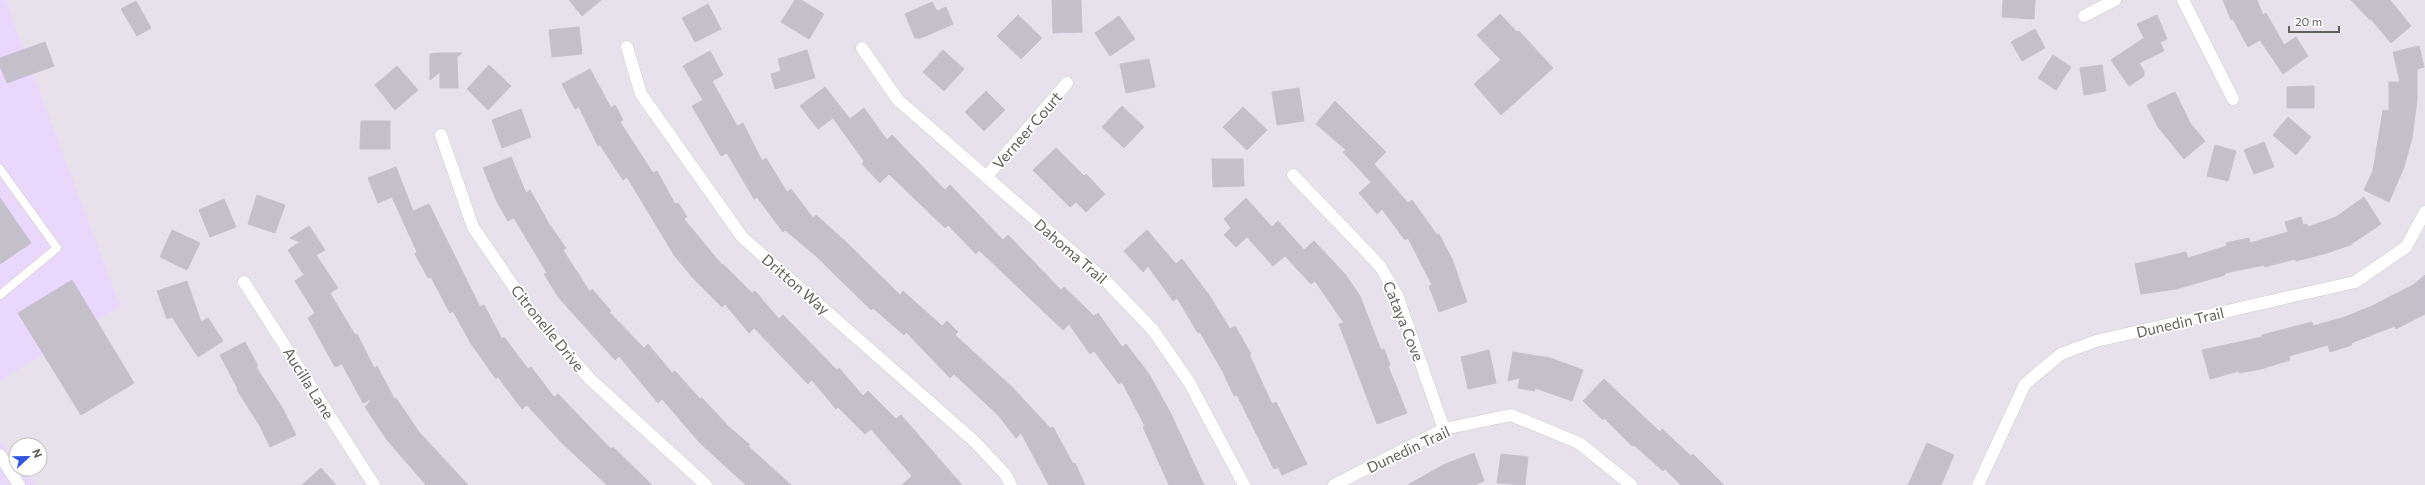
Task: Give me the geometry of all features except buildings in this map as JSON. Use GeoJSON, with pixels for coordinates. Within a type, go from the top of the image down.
{"type":"FeatureCollection","features":[{"type":"Feature","properties":{"kind":"street"},"geometry":{"type":"LineString","coordinates":[[2084,16],[2115,0]]}},
{"type":"Feature","properties":{"kind":"street"},"geometry":{"type":"LineString","coordinates":[[2183,0],[2233,99]]}},
{"type":"Feature","properties":{"kind":"street","name":"Dritton Way"},"geometry":{"type":"LineString","coordinates":[[627,47],[642,94],[742,237],[974,442],[1005,474],[1011,485]]}},
{"type":"Feature","properties":{"kind":"street","name":"Dahoma Trail"},"geometry":{"type":"LineString","coordinates":[[862,48],[898,100],[1107,282],[1153,330],[1189,382],[1244,485]]}},
{"type":"Feature","properties":{"kind":"street","name":"Verneer Court"},"geometry":{"type":"LineString","coordinates":[[986,177],[1067,83]]}},
{"type":"Feature","properties":{"kind":"street","name":"Citronelle Drive"},"geometry":{"type":"LineString","coordinates":[[441,134],[473,227],[531,312],[591,380],[706,485]]}},
{"type":"Feature","properties":{"kind":"street","name":"Cataya Cove"},"geometry":{"type":"LineString","coordinates":[[1293,175],[1380,266],[1397,295],[1444,429]]}},
{"type":"Feature","properties":{"kind":"street","name":"Dunedin Trail"},"geometry":{"type":"LineString","coordinates":[[1978,485],[2025,384],[2061,354],[2096,341],[2355,282],[2406,246],[2425,212]]}},
{"type":"Feature","properties":{"kind":"street","name":"Aucilla Lane"},"geometry":{"type":"LineString","coordinates":[[244,282],[374,485]]}},
{"type":"Feature","properties":{"kind":"street","name":"Dunedin Trail"},"geometry":{"type":"LineString","coordinates":[[1334,485],[1444,429],[1511,415],[1579,443],[1631,485]]}},
{"type":"Feature","properties":{"kind":"street"},"geometry":{"type":"LineString","coordinates":[[0,454],[19,485]]}},
{"type":"Feature","properties":{"kind":"lane"},"geometry":{"type":"LineString","coordinates":[[0,169],[57,248],[0,295]]}},
{"type":"Feature","properties":{"kind":"shaded area"},"geometry":{"type":"Polygon","coordinates":[[[0,0],[5,0],[120,306],[0,381],[0,0]]]}},
{"type":"Feature","properties":{"kind":"shaded area"},"geometry":{"type":"Polygon","coordinates":[[[0,441],[8,450],[8,477],[30,477],[37,485],[0,485],[0,441]]]}}]}
